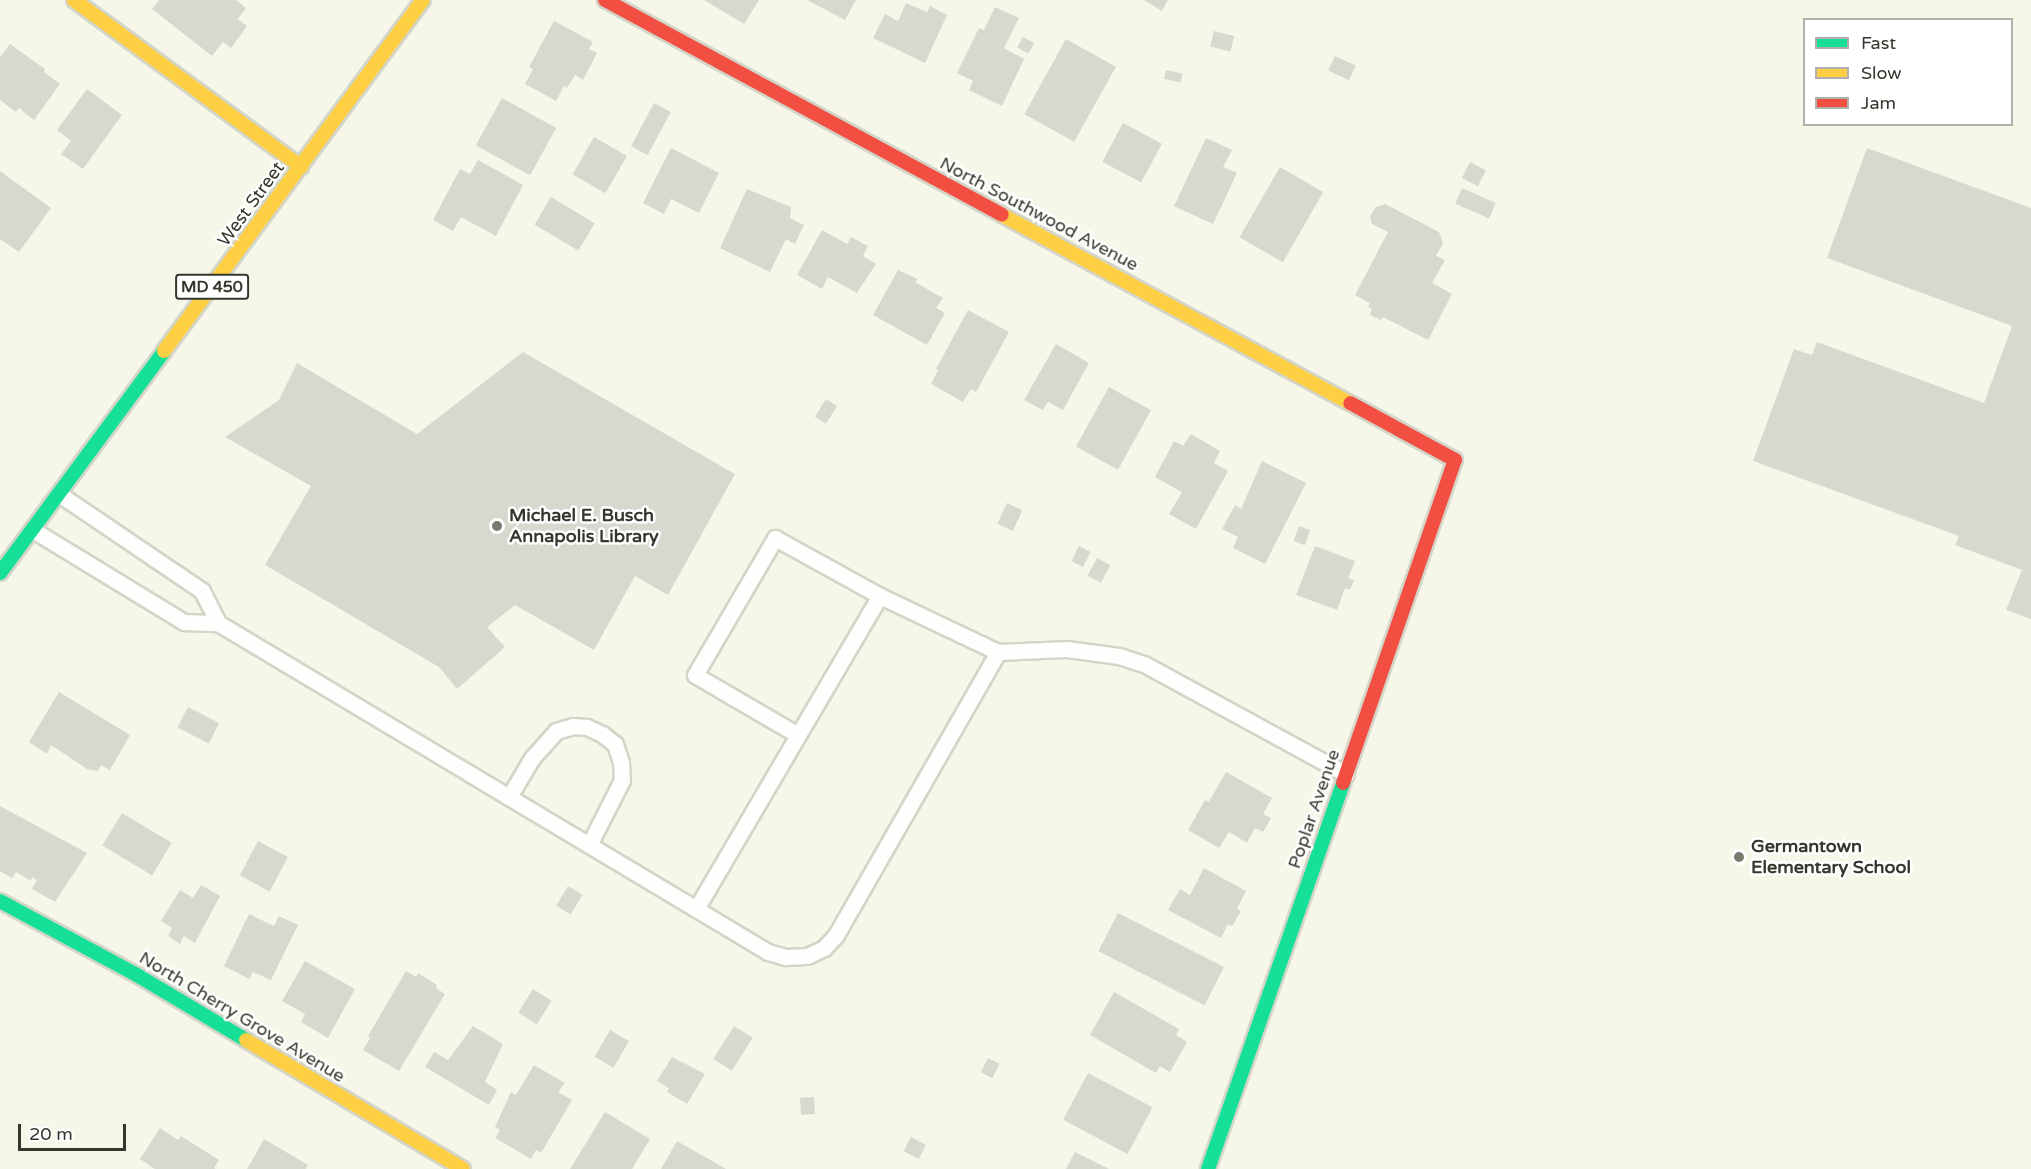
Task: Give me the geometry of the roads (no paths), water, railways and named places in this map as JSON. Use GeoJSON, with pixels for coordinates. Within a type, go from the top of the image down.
{"type":"FeatureCollection","features":[{"type":"Feature","properties":{"kind":"street"},"geometry":{"type":"LineString","coordinates":[[74,0],[301,167]]}},
{"type":"Feature","properties":{"kind":"street","name":"West Street"},"geometry":{"type":"LineString","coordinates":[[0,573],[423,0]]}},
{"type":"Feature","properties":{"kind":"street","name":"North Southwood Avenue"},"geometry":{"type":"LineString","coordinates":[[605,0],[1455,460]]}},
{"type":"Feature","properties":{"kind":"street","name":"Poplar Avenue"},"geometry":{"type":"LineString","coordinates":[[1208,1169],[1455,460]]}},
{"type":"Feature","properties":{"kind":"street","name":"North Cherry Grove Avenue"},"geometry":{"type":"LineString","coordinates":[[0,901],[137,975],[463,1169]]}},
{"type":"Feature","properties":{"kind":"lane"},"geometry":{"type":"LineString","coordinates":[[59,494],[202,591],[218,623]]}},
{"type":"Feature","properties":{"kind":"lane"},"geometry":{"type":"LineString","coordinates":[[33,530],[184,622],[218,623],[768,952],[786,957],[807,956],[824,948],[836,934],[998,652]]}},
{"type":"Feature","properties":{"kind":"lane"},"geometry":{"type":"LineString","coordinates":[[798,735],[695,675],[775,538],[880,596],[998,652],[1067,649],[1119,656],[1144,664],[1346,774]]}},
{"type":"Feature","properties":{"kind":"lane"},"geometry":{"type":"LineString","coordinates":[[696,909],[880,596]]}},
{"type":"Feature","properties":{"kind":"lane"},"geometry":{"type":"LineString","coordinates":[[509,797],[532,758],[556,731],[573,726],[587,727],[602,734],[615,744],[621,762],[622,780],[589,845]]}},
{"type":"Feature","properties":{"kind":"place","name":"Michael E. Busch Annapolis Library"},"geometry":{"type":"Point","coordinates":[497,526]}},
{"type":"Feature","properties":{"kind":"place","name":"Germantown Elementary School"},"geometry":{"type":"Point","coordinates":[1739,857]}}]}
